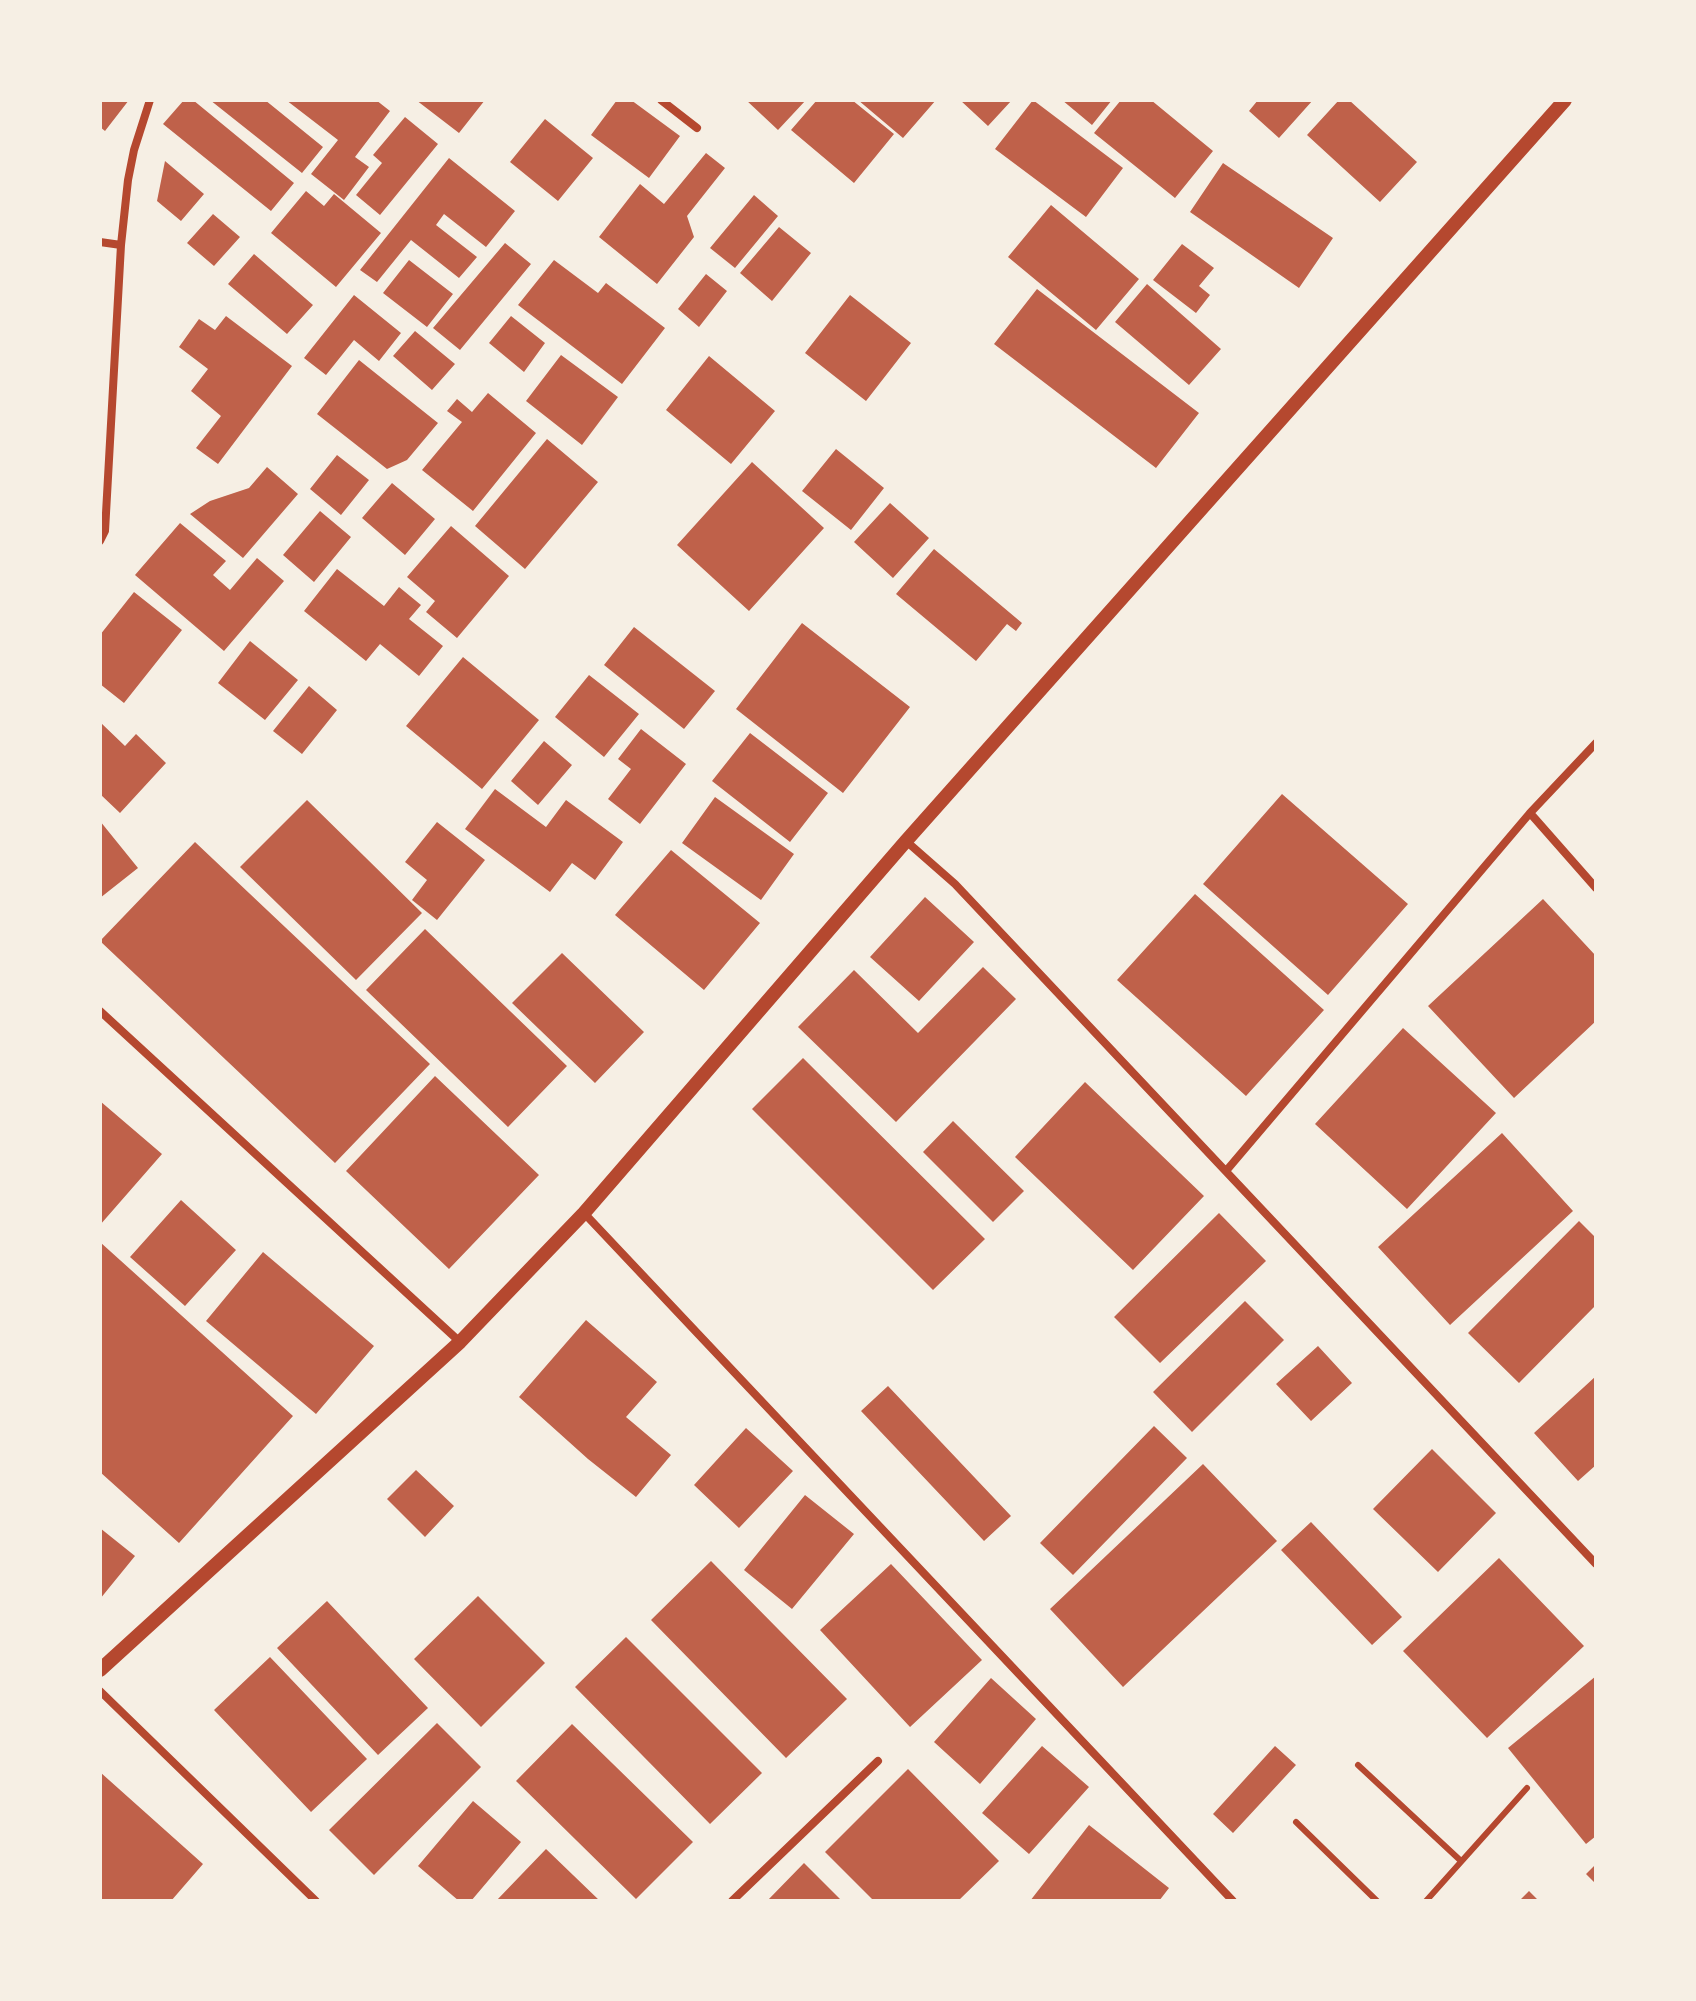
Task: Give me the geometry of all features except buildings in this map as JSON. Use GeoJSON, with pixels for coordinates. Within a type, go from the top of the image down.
{"type":"FeatureCollection","features":[{"type":"Feature","properties":{"kind":"street"},"geometry":{"type":"LineString","coordinates":[[100,541],[128,180],[150,100]]}},
{"type":"Feature","properties":{"kind":"street"},"geometry":{"type":"LineString","coordinates":[[661,100],[697,128]]}},
{"type":"Feature","properties":{"kind":"street"},"geometry":{"type":"LineString","coordinates":[[100,1670],[460,1342],[584,1213],[906,841],[1565,100]]}},
{"type":"Feature","properties":{"kind":"street"},"geometry":{"type":"LineString","coordinates":[[100,242],[121,245]]}},
{"type":"Feature","properties":{"kind":"street"},"geometry":{"type":"LineString","coordinates":[[1226,1171],[1530,813],[1596,743]]}},
{"type":"Feature","properties":{"kind":"street"},"geometry":{"type":"LineString","coordinates":[[1530,813],[1596,888]]}},
{"type":"Feature","properties":{"kind":"street"},"geometry":{"type":"LineString","coordinates":[[906,841],[955,884],[1596,1564]]}},
{"type":"Feature","properties":{"kind":"street"},"geometry":{"type":"LineString","coordinates":[[100,1011],[460,1342]]}},
{"type":"Feature","properties":{"kind":"street"},"geometry":{"type":"LineString","coordinates":[[584,1213],[1233,1901]]}},
{"type":"Feature","properties":{"kind":"street"},"geometry":{"type":"LineString","coordinates":[[100,1691],[316,1901]]}},
{"type":"Feature","properties":{"kind":"street"},"geometry":{"type":"LineString","coordinates":[[732,1901],[878,1761]]}},
{"type":"Feature","properties":{"kind":"lane"},"geometry":{"type":"LineString","coordinates":[[1358,1765],[1461,1861]]}},
{"type":"Feature","properties":{"kind":"lane"},"geometry":{"type":"LineString","coordinates":[[1426,1901],[1527,1788]]}},
{"type":"Feature","properties":{"kind":"lane"},"geometry":{"type":"LineString","coordinates":[[1296,1822],[1377,1901]]}}]}
